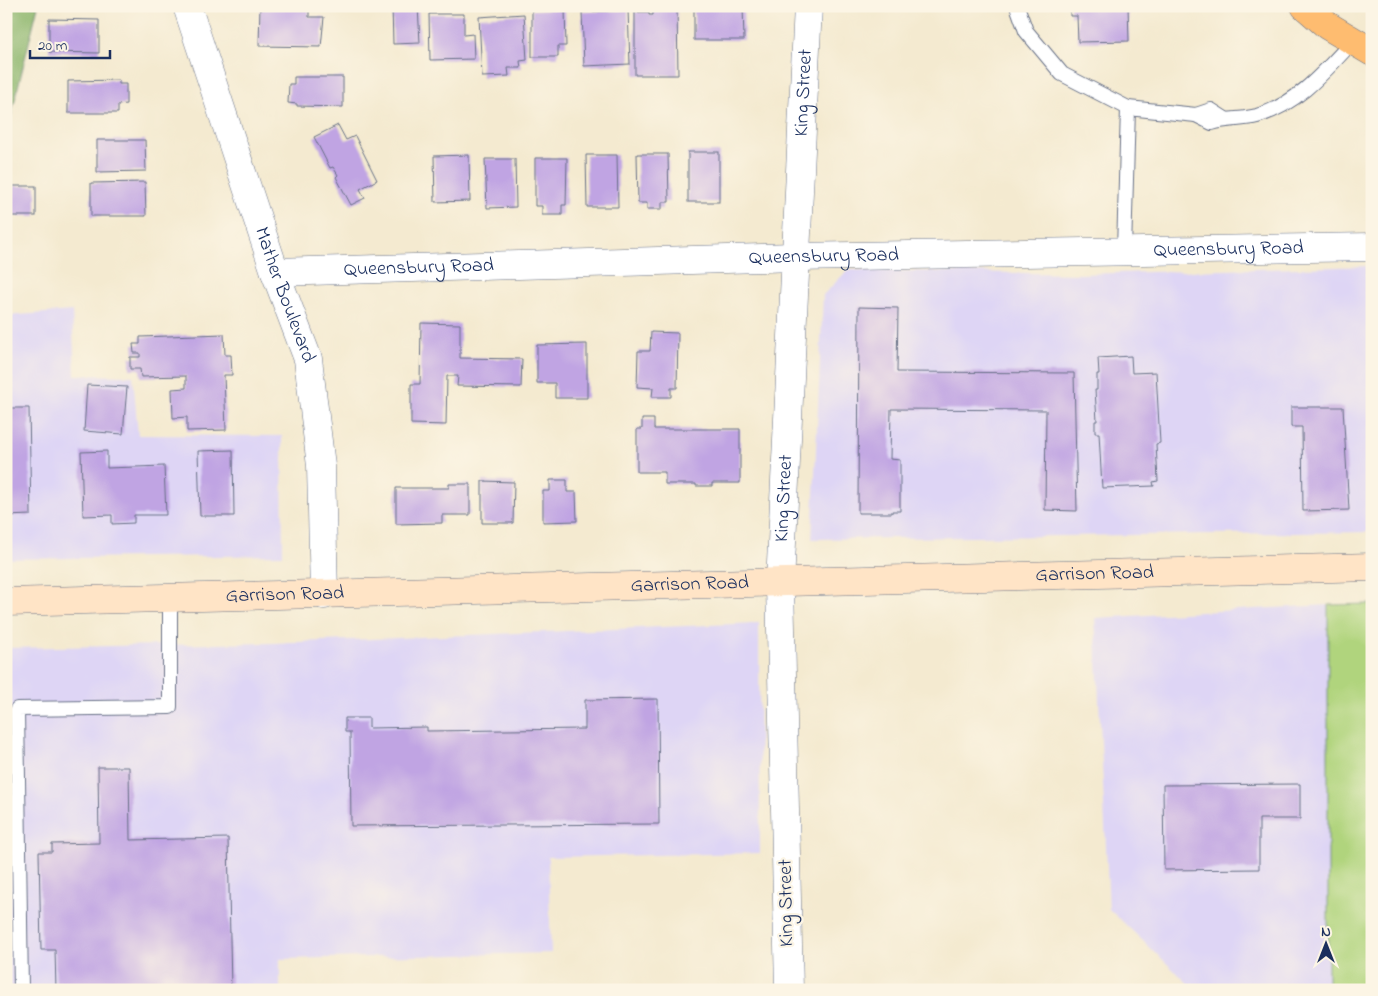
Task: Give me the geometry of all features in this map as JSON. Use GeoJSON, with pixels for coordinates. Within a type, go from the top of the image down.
{"type":"FeatureCollection","features":[{"type":"Feature","properties":{"kind":"highway"},"geometry":{"type":"LineString","coordinates":[[1305,6],[1328,26],[1363,47]]}},
{"type":"Feature","properties":{"kind":"main road","name":"Garrison Road"},"geometry":{"type":"LineString","coordinates":[[6,602],[780,584],[1372,567]]}},
{"type":"Feature","properties":{"kind":"street","name":"Mather Boulevard"},"geometry":{"type":"LineString","coordinates":[[187,6],[275,272],[308,359],[321,466],[324,594]]}},
{"type":"Feature","properties":{"kind":"street","name":"King Street"},"geometry":{"type":"LineString","coordinates":[[789,990],[780,584],[808,6]]}},
{"type":"Feature","properties":{"kind":"street","name":"Queensbury Road"},"geometry":{"type":"LineString","coordinates":[[275,272],[796,257],[1372,247]]}},
{"type":"Feature","properties":{"kind":"lane"},"geometry":{"type":"LineString","coordinates":[[1017,6],[1026,31],[1062,74],[1128,108],[1196,115],[1211,110],[1225,119],[1254,116],[1272,111],[1289,101],[1363,47]]}},
{"type":"Feature","properties":{"kind":"lane"},"geometry":{"type":"LineString","coordinates":[[1124,251],[1128,108]]}},
{"type":"Feature","properties":{"kind":"lane"},"geometry":{"type":"LineString","coordinates":[[21,990],[13,878],[17,709],[170,707],[170,598]]}},
{"type":"Feature","properties":{"kind":"shaded area"},"geometry":{"type":"Polygon","coordinates":[[[1372,266],[1372,532],[812,539],[823,295],[848,270],[1081,274],[1372,266]]]}},
{"type":"Feature","properties":{"kind":"shaded area"},"geometry":{"type":"Polygon","coordinates":[[[72,311],[75,375],[133,376],[138,435],[282,436],[283,555],[6,559],[6,316],[72,311]]]}},
{"type":"Feature","properties":{"kind":"shaded area"},"geometry":{"type":"Polygon","coordinates":[[[1328,605],[1328,990],[1195,990],[1109,909],[1095,618],[1328,605]]]}},
{"type":"Feature","properties":{"kind":"shaded area"},"geometry":{"type":"Polygon","coordinates":[[[759,623],[760,853],[548,857],[551,953],[280,959],[280,990],[6,990],[6,648],[275,643],[759,623]]]}},
{"type":"Feature","properties":{"kind":"green space"},"geometry":{"type":"Polygon","coordinates":[[[6,6],[38,6],[6,136],[6,6]]]}},
{"type":"Feature","properties":{"kind":"green space"},"geometry":{"type":"Polygon","coordinates":[[[1372,604],[1372,990],[1328,990],[1328,605],[1372,604]]]}},
{"type":"Feature","properties":{"kind":"building"},"geometry":{"type":"Polygon","coordinates":[[[260,6],[309,7],[309,17],[324,17],[321,47],[259,46],[260,6]]]}},
{"type":"Feature","properties":{"kind":"building"},"geometry":{"type":"Polygon","coordinates":[[[392,6],[418,6],[420,43],[393,44],[392,6]]]}},
{"type":"Feature","properties":{"kind":"building"},"geometry":{"type":"Polygon","coordinates":[[[653,6],[677,6],[678,75],[635,75],[635,12],[649,12],[649,15],[653,15],[653,6]]]}},
{"type":"Feature","properties":{"kind":"building"},"geometry":{"type":"Polygon","coordinates":[[[694,6],[743,6],[744,40],[694,40],[694,6]]]}},
{"type":"Feature","properties":{"kind":"building"},"geometry":{"type":"Polygon","coordinates":[[[1070,6],[1128,6],[1129,41],[1078,42],[1077,16],[1070,16],[1070,6]]]}},
{"type":"Feature","properties":{"kind":"building"},"geometry":{"type":"Polygon","coordinates":[[[565,9],[566,46],[558,46],[558,57],[532,57],[532,10],[565,9]]]}},
{"type":"Feature","properties":{"kind":"building"},"geometry":{"type":"Polygon","coordinates":[[[628,10],[630,64],[584,66],[582,12],[628,10]]]}},
{"type":"Feature","properties":{"kind":"building"},"geometry":{"type":"Polygon","coordinates":[[[429,14],[464,14],[464,35],[473,34],[474,59],[430,60],[429,14]]]}},
{"type":"Feature","properties":{"kind":"building"},"geometry":{"type":"Polygon","coordinates":[[[524,14],[527,60],[520,61],[521,68],[508,68],[509,76],[482,77],[479,17],[524,14]]]}},
{"type":"Feature","properties":{"kind":"building"},"geometry":{"type":"Polygon","coordinates":[[[49,19],[99,20],[99,53],[49,52],[49,19]]]}},
{"type":"Feature","properties":{"kind":"building"},"geometry":{"type":"Polygon","coordinates":[[[294,77],[343,77],[343,107],[297,106],[297,104],[288,103],[289,84],[294,84],[294,77]]]}},
{"type":"Feature","properties":{"kind":"building"},"geometry":{"type":"Polygon","coordinates":[[[119,80],[119,84],[126,84],[126,104],[118,105],[118,113],[68,113],[68,81],[119,80]]]}},
{"type":"Feature","properties":{"kind":"building"},"geometry":{"type":"Polygon","coordinates":[[[338,125],[346,140],[355,136],[377,180],[360,189],[365,198],[351,205],[336,177],[338,175],[333,167],[330,168],[314,137],[338,125]]]}},
{"type":"Feature","properties":{"kind":"building"},"geometry":{"type":"Polygon","coordinates":[[[97,140],[145,140],[146,171],[97,172],[97,140]]]}},
{"type":"Feature","properties":{"kind":"building"},"geometry":{"type":"Polygon","coordinates":[[[688,152],[719,152],[719,202],[688,202],[688,152]]]}},
{"type":"Feature","properties":{"kind":"building"},"geometry":{"type":"Polygon","coordinates":[[[637,154],[668,154],[669,202],[662,202],[662,209],[647,209],[647,203],[638,203],[637,154]]]}},
{"type":"Feature","properties":{"kind":"building"},"geometry":{"type":"Polygon","coordinates":[[[469,155],[470,201],[435,202],[434,156],[469,155]]]}},
{"type":"Feature","properties":{"kind":"building"},"geometry":{"type":"Polygon","coordinates":[[[586,155],[617,155],[618,207],[587,207],[586,155]]]}},
{"type":"Feature","properties":{"kind":"building"},"geometry":{"type":"Polygon","coordinates":[[[535,158],[567,158],[566,205],[562,205],[562,215],[542,215],[542,206],[535,206],[535,158]]]}},
{"type":"Feature","properties":{"kind":"building"},"geometry":{"type":"Polygon","coordinates":[[[485,159],[515,159],[516,207],[487,208],[485,159]]]}},
{"type":"Feature","properties":{"kind":"building"},"geometry":{"type":"Polygon","coordinates":[[[145,182],[146,216],[91,216],[91,183],[145,182]]]}},
{"type":"Feature","properties":{"kind":"building"},"geometry":{"type":"Polygon","coordinates":[[[6,186],[36,186],[36,216],[6,216],[6,186]]]}},
{"type":"Feature","properties":{"kind":"building"},"geometry":{"type":"Polygon","coordinates":[[[859,307],[898,308],[897,372],[1074,373],[1077,511],[1045,510],[1046,410],[891,409],[890,459],[900,460],[900,511],[892,511],[892,513],[858,513],[859,307]]]}},
{"type":"Feature","properties":{"kind":"building"},"geometry":{"type":"Polygon","coordinates":[[[421,323],[460,324],[460,358],[522,359],[521,387],[457,386],[458,376],[447,376],[446,425],[411,424],[411,384],[420,384],[421,323]]]}},
{"type":"Feature","properties":{"kind":"building"},"geometry":{"type":"Polygon","coordinates":[[[651,332],[678,333],[677,388],[671,388],[671,397],[652,397],[653,388],[637,387],[638,351],[650,351],[651,332]]]}},
{"type":"Feature","properties":{"kind":"building"},"geometry":{"type":"Polygon","coordinates":[[[224,334],[225,355],[231,355],[232,375],[224,375],[226,430],[187,431],[187,417],[173,418],[172,389],[186,388],[186,376],[141,377],[140,369],[130,369],[130,357],[140,357],[140,353],[134,353],[133,344],[140,344],[140,337],[224,334]]]}},
{"type":"Feature","properties":{"kind":"building"},"geometry":{"type":"Polygon","coordinates":[[[587,344],[587,398],[555,398],[555,383],[537,383],[537,345],[587,344]]]}},
{"type":"Feature","properties":{"kind":"building"},"geometry":{"type":"Polygon","coordinates":[[[1131,356],[1132,373],[1156,372],[1160,443],[1156,444],[1158,481],[1153,482],[1154,486],[1102,488],[1099,433],[1095,433],[1095,421],[1097,421],[1095,390],[1097,390],[1097,374],[1099,374],[1098,358],[1131,356]]]}},
{"type":"Feature","properties":{"kind":"building"},"geometry":{"type":"Polygon","coordinates":[[[87,385],[127,387],[123,434],[84,431],[87,385]]]}},
{"type":"Feature","properties":{"kind":"building"},"geometry":{"type":"Polygon","coordinates":[[[1291,407],[1343,407],[1349,510],[1303,511],[1302,427],[1291,427],[1291,407]]]}},
{"type":"Feature","properties":{"kind":"building"},"geometry":{"type":"Polygon","coordinates":[[[6,408],[29,408],[31,515],[6,516],[6,408]]]}},
{"type":"Feature","properties":{"kind":"building"},"geometry":{"type":"Polygon","coordinates":[[[642,419],[654,419],[654,429],[740,429],[740,483],[712,483],[712,486],[665,484],[665,472],[637,472],[637,429],[642,429],[642,419]]]}},
{"type":"Feature","properties":{"kind":"building"},"geometry":{"type":"Polygon","coordinates":[[[233,450],[234,516],[200,516],[198,451],[233,450]]]}},
{"type":"Feature","properties":{"kind":"building"},"geometry":{"type":"Polygon","coordinates":[[[107,451],[107,468],[164,466],[166,515],[134,515],[134,523],[112,524],[112,515],[83,516],[81,452],[107,451]]]}},
{"type":"Feature","properties":{"kind":"building"},"geometry":{"type":"Polygon","coordinates":[[[550,480],[567,480],[567,492],[576,492],[577,521],[543,522],[543,491],[550,491],[550,480]]]}},
{"type":"Feature","properties":{"kind":"building"},"geometry":{"type":"Polygon","coordinates":[[[482,481],[514,482],[513,523],[482,523],[482,481]]]}},
{"type":"Feature","properties":{"kind":"building"},"geometry":{"type":"Polygon","coordinates":[[[449,484],[470,484],[470,515],[442,515],[442,523],[396,524],[396,488],[449,488],[449,484]]]}},
{"type":"Feature","properties":{"kind":"building"},"geometry":{"type":"Polygon","coordinates":[[[658,699],[659,824],[351,826],[350,732],[345,732],[345,718],[369,718],[369,728],[427,727],[427,731],[585,729],[585,700],[658,699]]]}},
{"type":"Feature","properties":{"kind":"building"},"geometry":{"type":"Polygon","coordinates":[[[98,767],[129,767],[130,840],[228,838],[231,990],[56,990],[55,950],[41,950],[39,852],[52,852],[52,844],[99,843],[98,767]]]}},
{"type":"Feature","properties":{"kind":"building"},"geometry":{"type":"Polygon","coordinates":[[[1300,784],[1300,819],[1259,819],[1259,869],[1164,870],[1163,785],[1300,784]]]}}]}
